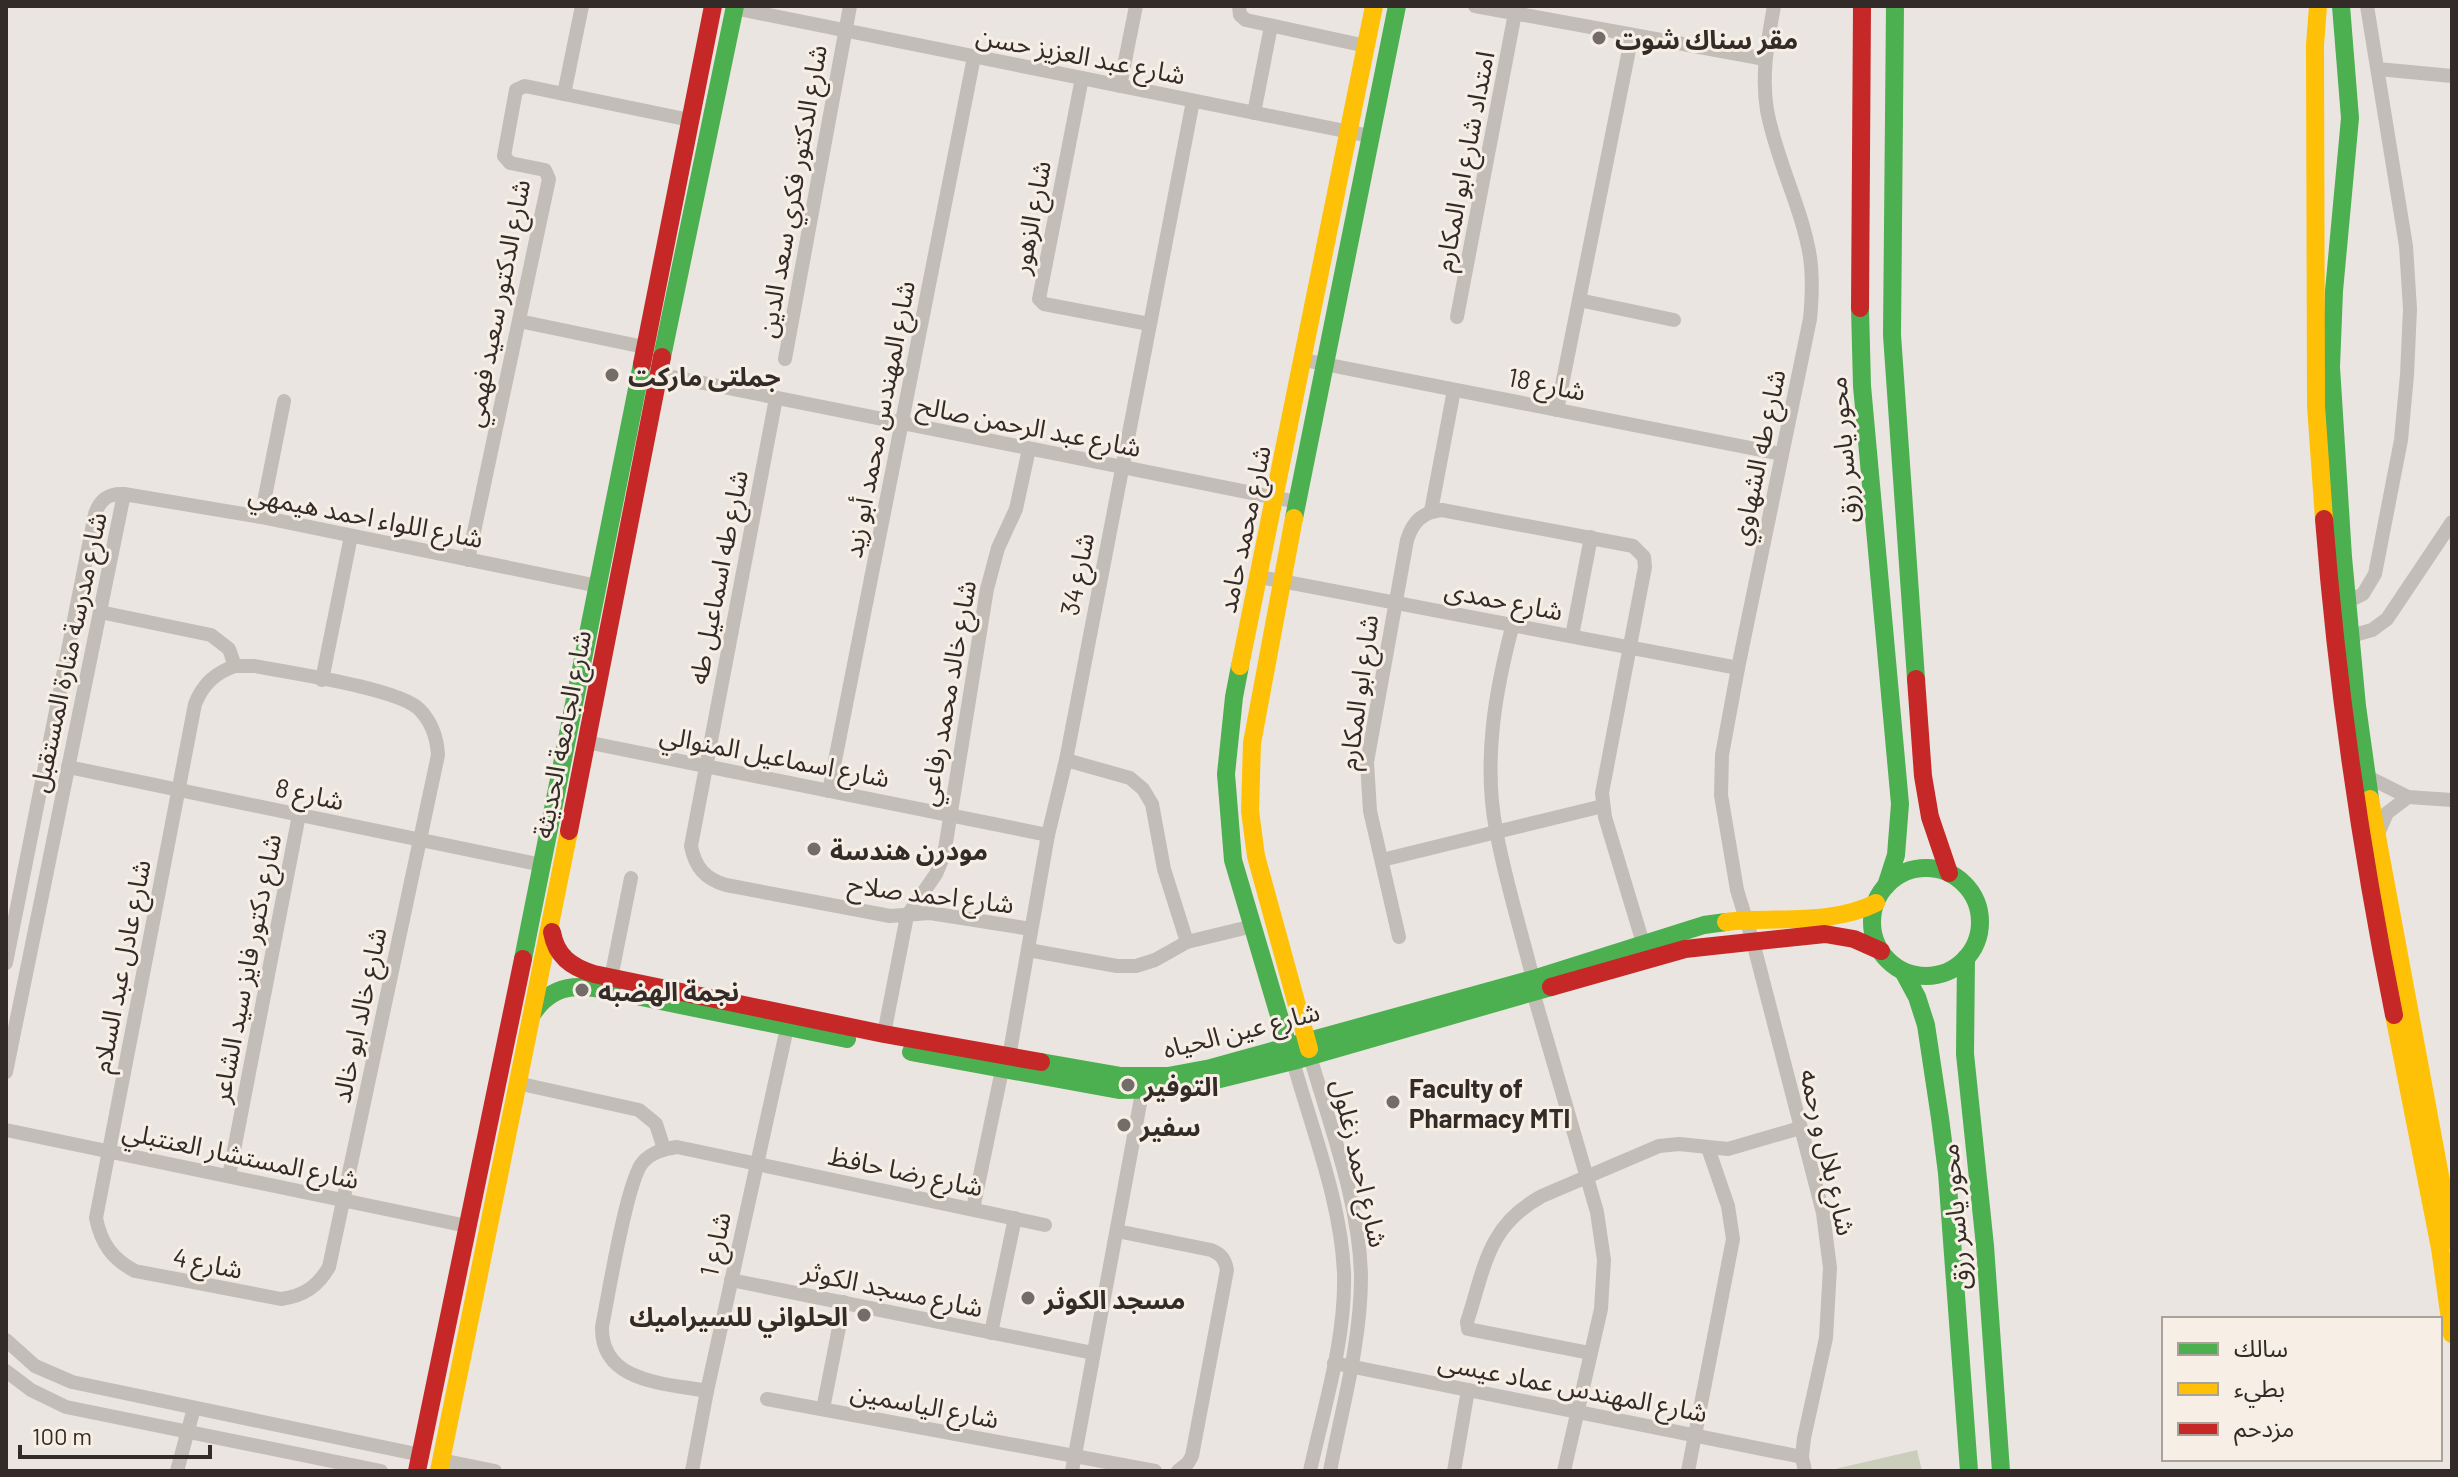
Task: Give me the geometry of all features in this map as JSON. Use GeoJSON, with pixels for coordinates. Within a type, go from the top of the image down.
{"type":"FeatureCollection","features":[{"type":"Feature","properties":{"kind":"street"},"geometry":{"type":"LineString","coordinates":[[582,6],[564,94],[690,120]]}},
{"type":"Feature","properties":{"kind":"street","name":"شارع الجامعة الحديثة"},"geometry":{"type":"LineString","coordinates":[[440,1466],[586,742],[586,695],[598,586],[713,6]]}},
{"type":"Feature","properties":{"kind":"street","name":"شارع الدكتور فكري سعد الدين"},"geometry":{"type":"LineString","coordinates":[[785,359],[850,6]]}},
{"type":"Feature","properties":{"kind":"street"},"geometry":{"type":"LineString","coordinates":[[1120,86],[1136,6]]}},
{"type":"Feature","properties":{"kind":"street"},"geometry":{"type":"LineString","coordinates":[[1239,6],[1242,18],[1366,46]]}},
{"type":"Feature","properties":{"kind":"street","name":"شارع محمد حامد"},"geometry":{"type":"LineString","coordinates":[[1299,1051],[1253,926],[1233,860],[1226,774],[1234,697],[1374,6]]}},
{"type":"Feature","properties":{"kind":"street","name":"شارع محمد حامد"},"geometry":{"type":"LineString","coordinates":[[1299,1051],[1256,856],[1250,811],[1253,732],[1397,6]]}},
{"type":"Feature","properties":{"kind":"street"},"geometry":{"type":"LineString","coordinates":[[1475,6],[1765,59]]}},
{"type":"Feature","properties":{"kind":"street","name":"شارع طه الشهاوي"},"geometry":{"type":"LineString","coordinates":[[1746,920],[1734,876],[1721,795],[1722,755],[1810,319],[1812,288],[1804,228],[1767,109],[1765,59],[1774,6]]}},
{"type":"Feature","properties":{"kind":"street","name":"محور ياسر رزق"},"geometry":{"type":"LineString","coordinates":[[1862,6],[1859,285],[1862,386],[1900,804],[1896,855],[1886,886]]}},
{"type":"Feature","properties":{"kind":"street"},"geometry":{"type":"LineString","coordinates":[[1895,6],[1891,285],[1894,385],[1923,776],[1930,817],[1949,873],[1971,893],[1979,911],[1976,941],[1966,958],[1951,970],[1932,976],[1903,971],[1881,951],[1872,923],[1876,903],[1886,886],[1901,874],[1920,868],[1949,873]]}},
{"type":"Feature","properties":{"kind":"street"},"geometry":{"type":"LineString","coordinates":[[2318,6],[2315,45],[2316,406],[2333,636],[2355,801],[2440,1248],[2452,1334]]}},
{"type":"Feature","properties":{"kind":"street"},"geometry":{"type":"LineString","coordinates":[[2341,6],[2350,118],[2334,291],[2331,367],[2347,602],[2376,838],[2452,1240]]}},
{"type":"Feature","properties":{"kind":"street"},"geometry":{"type":"LineString","coordinates":[[2347,602],[2363,594],[2375,574],[2401,440],[2410,309],[2406,246],[2367,6]]}},
{"type":"Feature","properties":{"kind":"street","name":"شارع الجامعة الحديثة"},"geometry":{"type":"LineString","coordinates":[[419,1463],[542,865],[586,695],[658,374],[735,7]]}},
{"type":"Feature","properties":{"kind":"street","name":"شارع عبد العزيز حسن"},"geometry":{"type":"LineString","coordinates":[[735,7],[1370,136]]}},
{"type":"Feature","properties":{"kind":"street","name":"امتداد شارع ابو المكارم"},"geometry":{"type":"LineString","coordinates":[[1457,317],[1510,10]]}},
{"type":"Feature","properties":{"kind":"street"},"geometry":{"type":"LineString","coordinates":[[1254,113],[1271,26]]}},
{"type":"Feature","properties":{"kind":"street"},"geometry":{"type":"LineString","coordinates":[[1557,410],[1632,35]]}},
{"type":"Feature","properties":{"kind":"street","name":"شارع المهندس محمد أبو زيد"},"geometry":{"type":"LineString","coordinates":[[829,791],[974,57]]}},
{"type":"Feature","properties":{"kind":"street"},"geometry":{"type":"LineString","coordinates":[[2378,69],[2452,76]]}},
{"type":"Feature","properties":{"kind":"street","name":"شارع الزهور"},"geometry":{"type":"LineString","coordinates":[[1082,78],[1039,299],[1042,304],[1149,324]]}},
{"type":"Feature","properties":{"kind":"street","name":"شارع الدكتور سعيد فهمي"},"geometry":{"type":"LineString","coordinates":[[468,560],[549,176],[543,169],[510,163],[503,152],[518,88],[523,85],[564,94]]}},
{"type":"Feature","properties":{"kind":"street","name":"شارع 34"},"geometry":{"type":"LineString","coordinates":[[973,1209],[1006,1064],[1048,835],[1066,760],[1193,101]]}},
{"type":"Feature","properties":{"kind":"street"},"geometry":{"type":"LineString","coordinates":[[2316,153],[2324,146],[2335,148],[2339,153],[2343,185]]}},
{"type":"Feature","properties":{"kind":"street"},"geometry":{"type":"LineString","coordinates":[[681,165],[700,169]]}},
{"type":"Feature","properties":{"kind":"street"},"geometry":{"type":"LineString","coordinates":[[1579,300],[1674,320]]}},
{"type":"Feature","properties":{"kind":"street"},"geometry":{"type":"LineString","coordinates":[[519,321],[644,347]]}},
{"type":"Feature","properties":{"kind":"street","name":"شارع 18"},"geometry":{"type":"LineString","coordinates":[[1304,360],[1781,454]]}},
{"type":"Feature","properties":{"kind":"street","name":"شارع عبد الرحمن صالح"},"geometry":{"type":"LineString","coordinates":[[658,374],[1297,502]]}},
{"type":"Feature","properties":{"kind":"street"},"geometry":{"type":"LineString","coordinates":[[1454,390],[1431,511],[1442,510],[1633,546],[1644,557],[1645,567],[1602,779],[1603,806],[1643,943]]}},
{"type":"Feature","properties":{"kind":"street","name":"شارع طه اسماعيل طه"},"geometry":{"type":"LineString","coordinates":[[704,766],[776,398]]}},
{"type":"Feature","properties":{"kind":"street"},"geometry":{"type":"LineString","coordinates":[[261,517],[284,401]]}},
{"type":"Feature","properties":{"kind":"street","name":"شارع خالد محمد رفاعي"},"geometry":{"type":"LineString","coordinates":[[884,1034],[907,916],[941,865],[987,589],[998,548],[1016,509],[1029,449]]}},
{"type":"Feature","properties":{"kind":"street","name":"شارع اللواء احمد هيمهي"},"geometry":{"type":"LineString","coordinates":[[124,494],[261,517],[598,586]]}},
{"type":"Feature","properties":{"kind":"street","name":"شارع مدرسة منارة المستقبل"},"geometry":{"type":"LineString","coordinates":[[6,963],[9,928],[95,514],[102,500],[109,495],[124,494],[6,1072]]}},
{"type":"Feature","properties":{"kind":"street","name":"شارع ابو المكارم"},"geometry":{"type":"LineString","coordinates":[[1399,937],[1370,811],[1367,762],[1394,603],[1411,527],[1419,517],[1431,511]]}},
{"type":"Feature","properties":{"kind":"street"},"geometry":{"type":"LineString","coordinates":[[2351,636],[2372,630],[2387,619],[2452,522]]}},
{"type":"Feature","properties":{"kind":"street"},"geometry":{"type":"LineString","coordinates":[[322,680],[351,536]]}},
{"type":"Feature","properties":{"kind":"street"},"geometry":{"type":"LineString","coordinates":[[1572,636],[1591,537]]}},
{"type":"Feature","properties":{"kind":"street","name":"شارع حمدى"},"geometry":{"type":"LineString","coordinates":[[1260,577],[1738,668]]}},
{"type":"Feature","properties":{"kind":"street"},"geometry":{"type":"LineString","coordinates":[[100,612],[211,635],[229,649],[235,666]]}},
{"type":"Feature","properties":{"kind":"street"},"geometry":{"type":"LineString","coordinates":[[1513,624],[1496,696],[1492,730],[1491,786],[1496,830],[1533,985],[1600,1224],[1604,1260],[1601,1309],[1564,1471]]}},
{"type":"Feature","properties":{"kind":"street","name":"شارع خالد ابو خالد"},"geometry":{"type":"LineString","coordinates":[[235,666],[255,666],[397,696],[419,709],[434,730],[438,755],[343,1200]]}},
{"type":"Feature","properties":{"kind":"street","name":"شارع عادل عبد السلام"},"geometry":{"type":"LineString","coordinates":[[109,1151],[195,704],[215,676],[235,666]]}},
{"type":"Feature","properties":{"kind":"street","name":"شارع اسماعيل المنوالي"},"geometry":{"type":"LineString","coordinates":[[586,742],[1048,835]]}},
{"type":"Feature","properties":{"kind":"street"},"geometry":{"type":"LineString","coordinates":[[1066,760],[1130,778],[1143,789],[1152,804],[1164,869],[1187,942]]}},
{"type":"Feature","properties":{"kind":"street","name":"شارع احمد صلاح"},"geometry":{"type":"LineString","coordinates":[[704,766],[691,846],[693,857],[705,876],[726,885],[881,915],[930,913],[1031,929]]}},
{"type":"Feature","properties":{"kind":"street","name":"شارع 8"},"geometry":{"type":"LineString","coordinates":[[68,767],[542,865]]}},
{"type":"Feature","properties":{"kind":"street"},"geometry":{"type":"LineString","coordinates":[[2366,776],[2408,797],[2452,800]]}},
{"type":"Feature","properties":{"kind":"street"},"geometry":{"type":"LineString","coordinates":[[2376,838],[2387,813],[2408,797]]}},
{"type":"Feature","properties":{"kind":"street"},"geometry":{"type":"LineString","coordinates":[[1382,860],[1603,806]]}},
{"type":"Feature","properties":{"kind":"street","name":"شارع دكتور فايز سيد الشاعر"},"geometry":{"type":"LineString","coordinates":[[229,1176],[299,815]]}},
{"type":"Feature","properties":{"kind":"street"},"geometry":{"type":"LineString","coordinates":[[611,978],[631,878]]}},
{"type":"Feature","properties":{"kind":"street","name":"شارع عين الحياه"},"geometry":{"type":"LineString","coordinates":[[1533,985],[1643,943],[1704,925],[1746,920],[1839,917],[1876,903]]}},
{"type":"Feature","properties":{"kind":"street","name":"شارع عين الحياه"},"geometry":{"type":"LineString","coordinates":[[552,916],[554,946],[566,962],[584,971],[884,1034],[1119,1090],[1144,1084],[1196,1086],[1299,1051],[1533,985],[1672,952],[1835,935],[1863,942],[1881,951]]}},
{"type":"Feature","properties":{"kind":"street","name":"شارع بلال و رحمه"},"geometry":{"type":"LineString","coordinates":[[1746,920],[1823,1213],[1830,1268],[1826,1338],[1804,1464]]}},
{"type":"Feature","properties":{"kind":"street"},"geometry":{"type":"LineString","coordinates":[[1028,950],[1127,967],[1146,964],[1187,942],[1253,926]]}},
{"type":"Feature","properties":{"kind":"street"},"geometry":{"type":"LineString","coordinates":[[9,928],[34,933]]}},
{"type":"Feature","properties":{"kind":"street","name":"محور ياسر رزق"},"geometry":{"type":"LineString","coordinates":[[1966,958],[1963,1013],[1965,1063],[1982,1215],[2001,1471]]}},
{"type":"Feature","properties":{"kind":"street","name":"محور ياسر رزق"},"geometry":{"type":"LineString","coordinates":[[1903,971],[1917,997],[1926,1025],[1940,1118],[1947,1173],[1969,1471]]}},
{"type":"Feature","properties":{"kind":"street","name":"شارع عين الحياه"},"geometry":{"type":"LineString","coordinates":[[532,1015],[542,1000],[556,990],[583,985],[787,1028],[1006,1064]]}},
{"type":"Feature","properties":{"kind":"street","name":"شارع 1"},"geometry":{"type":"LineString","coordinates":[[692,1471],[787,1028]]}},
{"type":"Feature","properties":{"kind":"street","name":"شارع احمد زغلول"},"geometry":{"type":"LineString","coordinates":[[1299,1051],[1355,1218],[1360,1256],[1360,1295],[1330,1471]]}},
{"type":"Feature","properties":{"kind":"street","name":"شارع احمد زغلول"},"geometry":{"type":"LineString","coordinates":[[1299,1051],[1338,1222],[1344,1293],[1334,1363],[1310,1471]]}},
{"type":"Feature","properties":{"kind":"street"},"geometry":{"type":"LineString","coordinates":[[517,1083],[639,1110],[656,1124],[664,1149],[642,1163],[635,1174],[602,1338],[609,1357],[623,1372],[707,1391]]}},
{"type":"Feature","properties":{"kind":"street"},"geometry":{"type":"LineString","coordinates":[[1073,1463],[1144,1084]]}},
{"type":"Feature","properties":{"kind":"street"},"geometry":{"type":"LineString","coordinates":[[1590,1353],[1472,1332],[1466,1324],[1494,1239],[1504,1224],[1526,1204],[1659,1146],[1737,1147],[1800,1128]]}},
{"type":"Feature","properties":{"kind":"street","name":"شارع المستشار العنتبلي"},"geometry":{"type":"LineString","coordinates":[[6,1130],[467,1226]]}},
{"type":"Feature","properties":{"kind":"street","name":"شارع رضا حافظ"},"geometry":{"type":"LineString","coordinates":[[664,1149],[677,1147],[757,1162],[1045,1225]]}},
{"type":"Feature","properties":{"kind":"street"},"geometry":{"type":"LineString","coordinates":[[1688,1471],[1733,1239],[1731,1217],[1708,1148]]}},
{"type":"Feature","properties":{"kind":"street","name":"شارع 4"},"geometry":{"type":"LineString","coordinates":[[109,1151],[96,1218],[98,1231],[104,1244],[122,1264],[148,1275],[269,1298],[293,1297],[315,1286],[329,1267],[343,1200]]}},
{"type":"Feature","properties":{"kind":"street"},"geometry":{"type":"LineString","coordinates":[[481,1161],[499,1166]]}},
{"type":"Feature","properties":{"kind":"street"},"geometry":{"type":"LineString","coordinates":[[991,1333],[1015,1218]]}},
{"type":"Feature","properties":{"kind":"street"},"geometry":{"type":"LineString","coordinates":[[1338,1222],[1355,1218]]}},
{"type":"Feature","properties":{"kind":"street"},"geometry":{"type":"LineString","coordinates":[[1117,1231],[1211,1250],[1226,1263],[1192,1456],[1178,1471]]}},
{"type":"Feature","properties":{"kind":"street","name":"شارع مسجد الكوثر"},"geometry":{"type":"LineString","coordinates":[[731,1280],[1093,1353]]}},
{"type":"Feature","properties":{"kind":"street"},"geometry":{"type":"LineString","coordinates":[[823,1409],[844,1302]]}},
{"type":"Feature","properties":{"kind":"street"},"geometry":{"type":"LineString","coordinates":[[6,1340],[27,1360],[53,1376],[419,1463]]}},
{"type":"Feature","properties":{"kind":"street","name":"شارع المهندس عماد عيسى"},"geometry":{"type":"LineString","coordinates":[[1334,1363],[1695,1435],[1804,1464]]}},
{"type":"Feature","properties":{"kind":"street"},"geometry":{"type":"LineString","coordinates":[[6,1371],[31,1390],[66,1407],[381,1471]]}},
{"type":"Feature","properties":{"kind":"street"},"geometry":{"type":"LineString","coordinates":[[1454,1471],[1468,1390]]}},
{"type":"Feature","properties":{"kind":"street","name":"شارع الياسمين"},"geometry":{"type":"LineString","coordinates":[[767,1399],[1073,1463],[1155,1471]]}},
{"type":"Feature","properties":{"kind":"street"},"geometry":{"type":"LineString","coordinates":[[177,1471],[194,1408]]}},
{"type":"Feature","properties":{"kind":"street"},"geometry":{"type":"LineString","coordinates":[[440,1466],[495,1471]]}},
{"type":"Feature","properties":{"kind":"green space"},"geometry":{"type":"Polygon","coordinates":[[[1917,1450],[1922,1471],[1835,1469],[1917,1450]]]}},
{"type":"Feature","properties":{"kind":"traffic: fast"},"geometry":{"type":"LineString","coordinates":[[662,357],[735,6]]}},
{"type":"Feature","properties":{"kind":"traffic: fast"},"geometry":{"type":"LineString","coordinates":[[1294,518],[1397,6]]}},
{"type":"Feature","properties":{"kind":"traffic: fast"},"geometry":{"type":"LineString","coordinates":[[1895,6],[1892,335],[1916,679]]}},
{"type":"Feature","properties":{"kind":"traffic: fast"},"geometry":{"type":"LineString","coordinates":[[2341,6],[2350,118],[2334,291],[2331,367],[2343,557],[2357,706],[2370,799]]}},
{"type":"Feature","properties":{"kind":"traffic: fast"},"geometry":{"type":"LineString","coordinates":[[1860,308],[1862,386],[1900,804],[1896,855],[1886,886]]}},
{"type":"Feature","properties":{"kind":"traffic: fast"},"geometry":{"type":"LineString","coordinates":[[523,959],[642,364]]}},
{"type":"Feature","properties":{"kind":"traffic: fast"},"geometry":{"type":"LineString","coordinates":[[1240,666],[1226,774],[1233,860],[1291,1056]]}},
{"type":"Feature","properties":{"kind":"traffic: fast"},"geometry":{"type":"LineString","coordinates":[[1926,868],[1947,872],[1964,884],[1976,901],[1980,922],[1976,943],[1964,960],[1947,972],[1926,976],[1905,972],[1888,960],[1876,943],[1872,922],[1876,901],[1888,884],[1905,872],[1926,868]]}},
{"type":"Feature","properties":{"kind":"traffic: fast"},"geometry":{"type":"LineString","coordinates":[[1041,1062],[1121,1076],[1168,1076],[1211,1068],[1533,979],[1704,925],[1726,922]]}},
{"type":"Feature","properties":{"kind":"traffic: fast"},"geometry":{"type":"LineString","coordinates":[[1966,958],[1965,1054],[1985,1246],[2001,1471]]}},
{"type":"Feature","properties":{"kind":"traffic: fast"},"geometry":{"type":"LineString","coordinates":[[1903,971],[1917,997],[1926,1025],[1940,1118],[1947,1173],[1969,1471]]}},
{"type":"Feature","properties":{"kind":"traffic: fast"},"geometry":{"type":"LineString","coordinates":[[533,1013],[549,996],[568,988],[589,987],[612,991]]}},
{"type":"Feature","properties":{"kind":"traffic: fast"},"geometry":{"type":"LineString","coordinates":[[911,1052],[1119,1090],[1179,1089],[1293,1061],[1551,987]]}},
{"type":"Feature","properties":{"kind":"traffic: fast"},"geometry":{"type":"LineString","coordinates":[[641,997],[847,1039]]}},
{"type":"Feature","properties":{"kind":"traffic: slow"},"geometry":{"type":"LineString","coordinates":[[1240,666],[1374,6]]}},
{"type":"Feature","properties":{"kind":"traffic: slow"},"geometry":{"type":"LineString","coordinates":[[2318,6],[2315,45],[2316,406],[2324,519]]}},
{"type":"Feature","properties":{"kind":"traffic: slow"},"geometry":{"type":"LineString","coordinates":[[1294,518],[1252,743],[1250,811],[1256,856],[1309,1049]]}},
{"type":"Feature","properties":{"kind":"traffic: slow"},"geometry":{"type":"LineString","coordinates":[[2370,799],[2452,1240]]}},
{"type":"Feature","properties":{"kind":"traffic: slow"},"geometry":{"type":"LineString","coordinates":[[439,1471],[569,831]]}},
{"type":"Feature","properties":{"kind":"traffic: slow"},"geometry":{"type":"LineString","coordinates":[[1726,922],[1822,918],[1876,903]]}},
{"type":"Feature","properties":{"kind":"traffic: slow"},"geometry":{"type":"LineString","coordinates":[[2394,1015],[2440,1248],[2452,1334]]}},
{"type":"Feature","properties":{"kind":"traffic: jam"},"geometry":{"type":"LineString","coordinates":[[642,364],[713,6]]}},
{"type":"Feature","properties":{"kind":"traffic: jam"},"geometry":{"type":"LineString","coordinates":[[1860,308],[1862,6]]}},
{"type":"Feature","properties":{"kind":"traffic: jam"},"geometry":{"type":"LineString","coordinates":[[569,831],[662,357]]}},
{"type":"Feature","properties":{"kind":"traffic: jam"},"geometry":{"type":"LineString","coordinates":[[2324,519],[2352,768],[2394,1015]]}},
{"type":"Feature","properties":{"kind":"traffic: jam"},"geometry":{"type":"LineString","coordinates":[[1916,679],[1923,776],[1930,817],[1949,873]]}},
{"type":"Feature","properties":{"kind":"traffic: jam"},"geometry":{"type":"LineString","coordinates":[[552,932],[561,954],[578,968],[594,974],[884,1034],[1041,1062]]}},
{"type":"Feature","properties":{"kind":"traffic: jam"},"geometry":{"type":"LineString","coordinates":[[1551,987],[1685,949],[1825,934],[1854,939],[1881,951]]}},
{"type":"Feature","properties":{"kind":"traffic: jam"},"geometry":{"type":"LineString","coordinates":[[417,1471],[523,959]]}},
{"type":"Feature","properties":{"kind":"place","name":"مقر سناك شوت"},"geometry":{"type":"Point","coordinates":[1599,38]}},
{"type":"Feature","properties":{"kind":"place","name":"جملتى ماركت"},"geometry":{"type":"Point","coordinates":[612,375]}},
{"type":"Feature","properties":{"kind":"place","name":"مودرن هندسة"},"geometry":{"type":"Point","coordinates":[814,849]}},
{"type":"Feature","properties":{"kind":"place","name":"نجمة الهضبه"},"geometry":{"type":"Point","coordinates":[582,990]}},
{"type":"Feature","properties":{"kind":"place","name":"التوفير"},"geometry":{"type":"Point","coordinates":[1128,1085]}},
{"type":"Feature","properties":{"kind":"place","name":"Faculty of Pharmacy MTI"},"geometry":{"type":"Point","coordinates":[1393,1102]}},
{"type":"Feature","properties":{"kind":"place","name":"سفير"},"geometry":{"type":"Point","coordinates":[1124,1125]}},
{"type":"Feature","properties":{"kind":"place","name":"مسجد الكوثر"},"geometry":{"type":"Point","coordinates":[1028,1298]}},
{"type":"Feature","properties":{"kind":"place","name":"الحلواني للسيراميك"},"geometry":{"type":"Point","coordinates":[864,1315]}}]}
